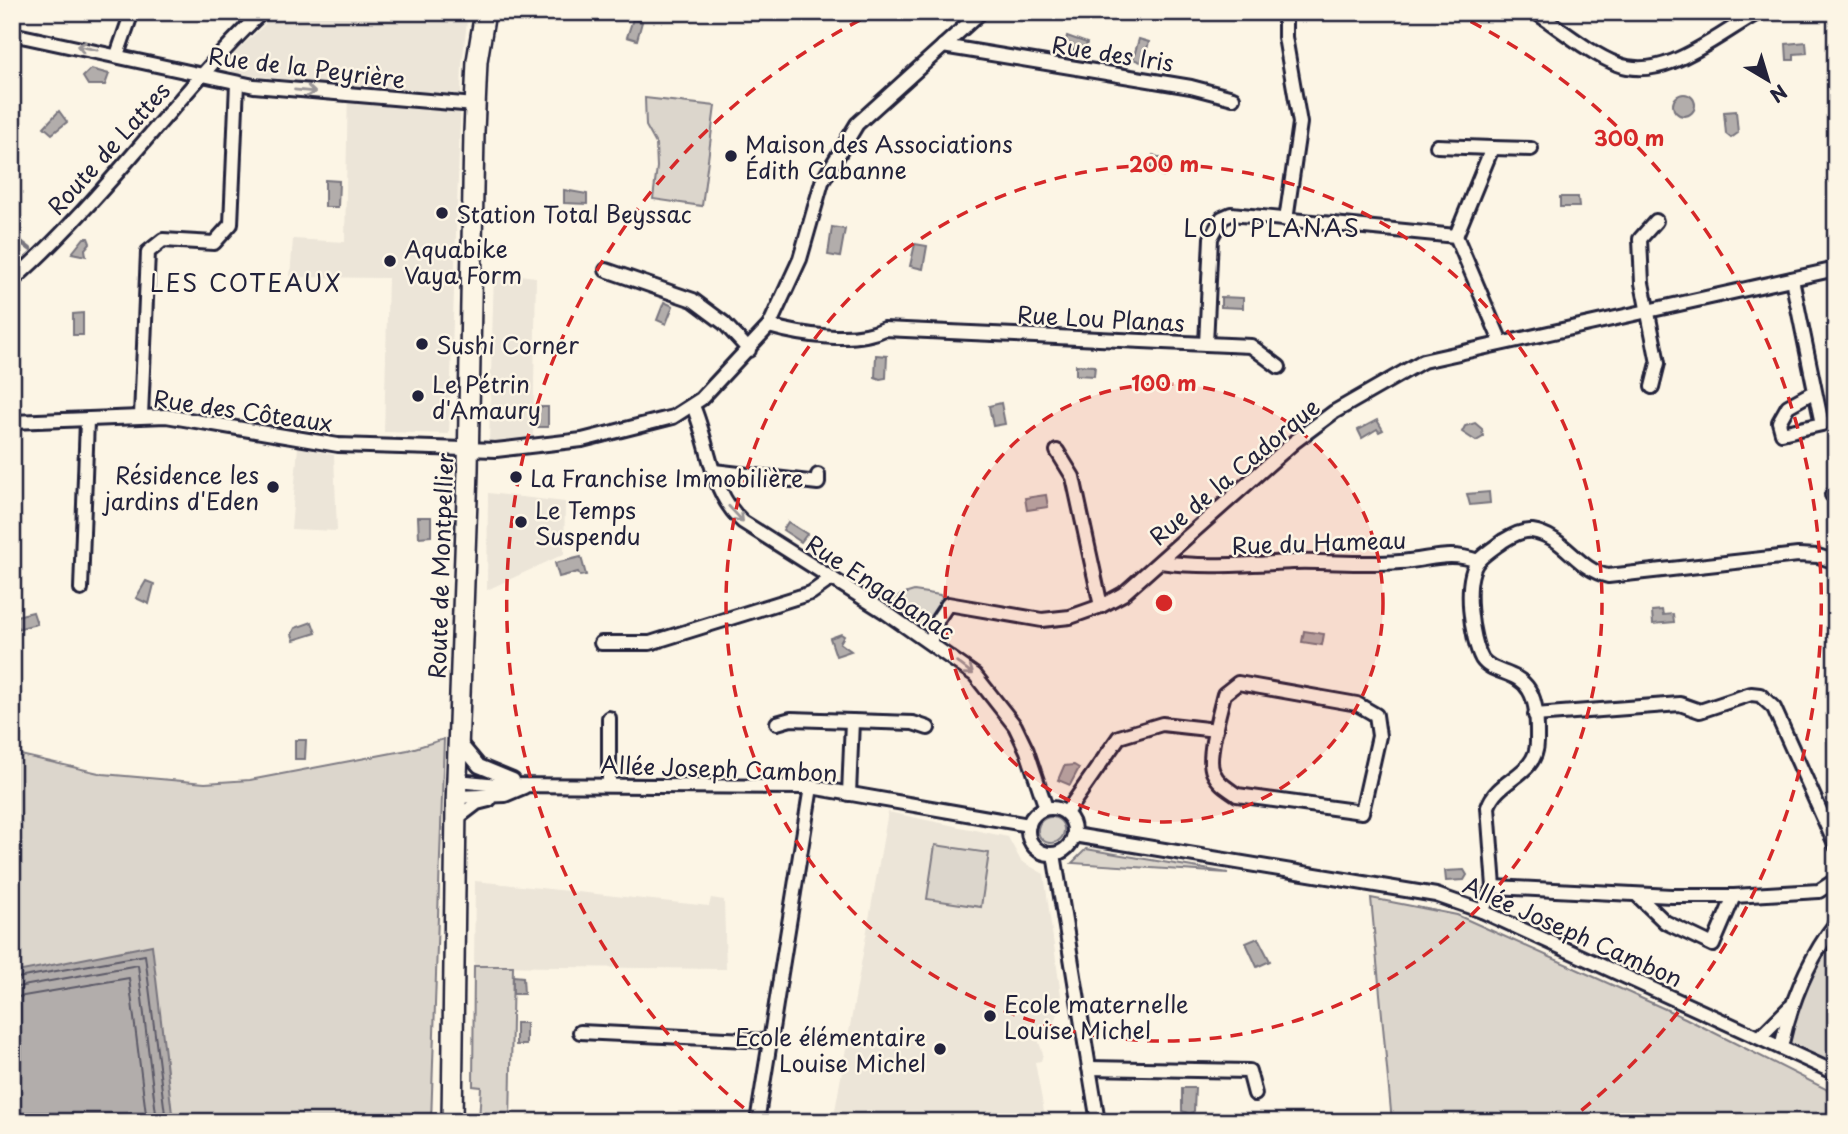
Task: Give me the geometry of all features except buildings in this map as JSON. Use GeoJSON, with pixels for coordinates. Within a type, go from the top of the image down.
{"type":"FeatureCollection","features":[{"type":"Feature","properties":{"kind":"main road","name":"Route de Montpellier"},"geometry":{"type":"LineString","coordinates":[[452,1122],[456,819],[468,450],[475,106],[477,61],[485,12]]}},
{"type":"Feature","properties":{"kind":"street"},"geometry":{"type":"LineString","coordinates":[[117,55],[132,12]]}},
{"type":"Feature","properties":{"kind":"street","name":"Route de Lattes"},"geometry":{"type":"LineString","coordinates":[[12,281],[97,194],[201,75],[262,12]]}},
{"type":"Feature","properties":{"kind":"street"},"geometry":{"type":"LineString","coordinates":[[693,406],[769,326],[785,296],[822,182],[857,124],[981,12]]}},
{"type":"Feature","properties":{"kind":"street"},"geometry":{"type":"LineString","coordinates":[[1284,12],[1285,37],[1300,123],[1286,220]]}},
{"type":"Feature","properties":{"kind":"street"},"geometry":{"type":"LineString","coordinates":[[1535,12],[1616,64],[1635,70],[1656,69],[1677,60],[1759,12]]}},
{"type":"Feature","properties":{"kind":"street","name":"Rue de la Peyrière"},"geometry":{"type":"LineString","coordinates":[[12,34],[237,83],[475,106]]}},
{"type":"Feature","properties":{"kind":"street","name":"Rue des Iris"},"geometry":{"type":"LineString","coordinates":[[943,46],[1191,88],[1233,98]]}},
{"type":"Feature","properties":{"kind":"street"},"geometry":{"type":"LineString","coordinates":[[141,416],[148,252],[163,240],[214,243],[231,224],[237,83]]}},
{"type":"Feature","properties":{"kind":"street"},"geometry":{"type":"LineString","coordinates":[[1437,146],[1531,149]]}},
{"type":"Feature","properties":{"kind":"street"},"geometry":{"type":"LineString","coordinates":[[1492,148],[1456,236],[1501,342]]}},
{"type":"Feature","properties":{"kind":"street","name":"Rue Lou Planas"},"geometry":{"type":"LineString","coordinates":[[769,326],[797,334],[869,337],[884,329],[1206,344],[1211,238],[1214,228],[1222,218],[1231,214],[1456,236]]}},
{"type":"Feature","properties":{"kind":"street"},"geometry":{"type":"LineString","coordinates":[[1652,387],[1658,363],[1646,311],[1640,239],[1656,222]]}},
{"type":"Feature","properties":{"kind":"street","name":"Rue de la Cadorque"},"geometry":{"type":"LineString","coordinates":[[930,642],[938,619],[948,604],[1042,620],[1070,617],[1101,606],[1123,594],[1294,442],[1334,412],[1423,361],[1836,269]]}},
{"type":"Feature","properties":{"kind":"street"},"geometry":{"type":"LineString","coordinates":[[606,270],[692,300],[723,323],[749,349]]}},
{"type":"Feature","properties":{"kind":"street"},"geometry":{"type":"LineString","coordinates":[[1792,279],[1815,391]]}},
{"type":"Feature","properties":{"kind":"street"},"geometry":{"type":"LineString","coordinates":[[1206,344],[1251,346],[1279,367]]}},
{"type":"Feature","properties":{"kind":"street","name":"Rue des Côteaux"},"geometry":{"type":"LineString","coordinates":[[12,422],[166,416],[338,445],[496,450],[582,440],[673,417],[693,406]]}},
{"type":"Feature","properties":{"kind":"street","name":"Rue Engabanac"},"geometry":{"type":"LineString","coordinates":[[693,406],[720,493],[737,517],[930,642],[975,675],[999,703],[1027,751],[1046,808]]}},
{"type":"Feature","properties":{"kind":"street"},"geometry":{"type":"LineString","coordinates":[[81,589],[87,420]]}},
{"type":"Feature","properties":{"kind":"street"},"geometry":{"type":"LineString","coordinates":[[1057,451],[1073,477],[1101,606]]}},
{"type":"Feature","properties":{"kind":"street"},"geometry":{"type":"LineString","coordinates":[[714,471],[818,483],[818,475]]}},
{"type":"Feature","properties":{"kind":"street"},"geometry":{"type":"LineString","coordinates":[[1482,911],[1494,887],[1488,807],[1492,795],[1503,783],[1516,778],[1533,760],[1537,746],[1535,715],[1529,689],[1519,678],[1485,663],[1476,647],[1469,585],[1478,561],[1509,537],[1529,530],[1548,534],[1592,573],[1608,576],[1798,555],[1818,556],[1836,562]]}},
{"type":"Feature","properties":{"kind":"street","name":"Rue du Hameau"},"geometry":{"type":"LineString","coordinates":[[1160,562],[1230,566],[1293,562],[1400,562],[1459,554],[1478,561]]}},
{"type":"Feature","properties":{"kind":"street"},"geometry":{"type":"LineString","coordinates":[[601,643],[650,643],[811,593],[832,579]]}},
{"type":"Feature","properties":{"kind":"street"},"geometry":{"type":"LineString","coordinates":[[1238,683],[1357,704],[1376,715],[1379,736],[1362,812],[1237,795],[1220,783],[1211,769],[1216,730],[1224,694],[1238,683]]}},
{"type":"Feature","properties":{"kind":"street"},"geometry":{"type":"LineString","coordinates":[[1535,715],[1680,704],[1700,711],[1751,694],[1760,695],[1774,708],[1836,846]]}},
{"type":"Feature","properties":{"kind":"street"},"geometry":{"type":"LineString","coordinates":[[608,784],[609,718]]}},
{"type":"Feature","properties":{"kind":"street"},"geometry":{"type":"LineString","coordinates":[[777,723],[791,719],[913,723],[928,728]]}},
{"type":"Feature","properties":{"kind":"street"},"geometry":{"type":"LineString","coordinates":[[849,794],[852,721]]}},
{"type":"Feature","properties":{"kind":"street"},"geometry":{"type":"LineString","coordinates":[[1066,813],[1119,737],[1162,724],[1216,730]]}},
{"type":"Feature","properties":{"kind":"street","name":"Allée Joseph Cambon"},"geometry":{"type":"LineString","coordinates":[[458,741],[479,766],[501,778],[531,784]]}},
{"type":"Feature","properties":{"kind":"street","name":"Allée Joseph Cambon"},"geometry":{"type":"LineString","coordinates":[[456,819],[477,803],[531,784]]}},
{"type":"Feature","properties":{"kind":"street","name":"Allée Joseph Cambon"},"geometry":{"type":"LineString","coordinates":[[457,789],[531,784],[811,787],[1029,825]]}},
{"type":"Feature","properties":{"kind":"street"},"geometry":{"type":"LineString","coordinates":[[757,1122],[811,787]]}},
{"type":"Feature","properties":{"kind":"street","name":"Allée Joseph Cambon"},"geometry":{"type":"LineString","coordinates":[[457,789],[505,795]]}},
{"type":"Feature","properties":{"kind":"street"},"geometry":{"type":"LineString","coordinates":[[1046,808],[1066,813],[1074,827],[1074,835],[1067,848],[1054,854],[1041,852],[1031,844],[1029,825],[1035,814],[1046,808]]}},
{"type":"Feature","properties":{"kind":"street","name":"Allée Joseph Cambon"},"geometry":{"type":"LineString","coordinates":[[1074,835],[1436,895],[1482,911],[1836,1073]]}},
{"type":"Feature","properties":{"kind":"street"},"geometry":{"type":"LineString","coordinates":[[1054,854],[1098,1122]]}},
{"type":"Feature","properties":{"kind":"street"},"geometry":{"type":"LineString","coordinates":[[1494,887],[1637,895],[1734,896],[1819,891],[1836,880]]}},
{"type":"Feature","properties":{"kind":"street"},"geometry":{"type":"LineString","coordinates":[[1637,895],[1665,922],[1713,945],[1734,896]]}},
{"type":"Feature","properties":{"kind":"street"},"geometry":{"type":"LineString","coordinates":[[1781,1047],[1790,1007],[1815,950],[1836,923]]}},
{"type":"Feature","properties":{"kind":"street"},"geometry":{"type":"LineString","coordinates":[[1760,1037],[1790,1007]]}},
{"type":"Feature","properties":{"kind":"street"},"geometry":{"type":"LineString","coordinates":[[580,1032],[768,1041]]}},
{"type":"Feature","properties":{"kind":"street"},"geometry":{"type":"LineString","coordinates":[[1089,1068],[1248,1071],[1255,1094]]}},
{"type":"Feature","properties":{"kind":"shaded area"},"geometry":{"type":"Polygon","coordinates":[[[278,12],[468,12],[462,65],[449,434],[384,432],[388,278],[290,277],[293,239],[345,242],[348,88],[234,73],[223,64],[278,12]]]}},
{"type":"Feature","properties":{"kind":"shaded area"},"geometry":{"type":"Polygon","coordinates":[[[645,98],[715,106],[702,206],[653,199],[657,167],[656,144],[646,126],[645,98]]]}},
{"type":"Feature","properties":{"kind":"shaded area"},"geometry":{"type":"Polygon","coordinates":[[[494,272],[536,277],[533,439],[489,443],[494,272]]]}},
{"type":"Feature","properties":{"kind":"shaded area"},"geometry":{"type":"Polygon","coordinates":[[[298,447],[334,455],[337,531],[291,529],[298,447]]]}},
{"type":"Feature","properties":{"kind":"shaded area"},"geometry":{"type":"Polygon","coordinates":[[[488,493],[565,502],[564,554],[487,590],[488,493]]]}},
{"type":"Feature","properties":{"kind":"shaded area"},"geometry":{"type":"Polygon","coordinates":[[[914,591],[940,595],[948,604],[932,636],[888,606],[901,595],[914,591]]]}},
{"type":"Feature","properties":{"kind":"shaded area"},"geometry":{"type":"Polygon","coordinates":[[[444,739],[431,1122],[12,1122],[12,753],[103,774],[205,783],[250,780],[408,750],[444,739]]]}},
{"type":"Feature","properties":{"kind":"shaded area"},"geometry":{"type":"Polygon","coordinates":[[[888,812],[1008,837],[1021,861],[1044,874],[1062,1003],[1048,1035],[1040,1034],[1038,1039],[1043,1054],[1041,1061],[1035,1062],[1046,1122],[833,1122],[888,812]]]}},
{"type":"Feature","properties":{"kind":"shaded area"},"geometry":{"type":"Polygon","coordinates":[[[1051,817],[1060,821],[1064,830],[1060,839],[1051,843],[1042,839],[1038,830],[1042,821],[1051,817]]]}},
{"type":"Feature","properties":{"kind":"shaded area"},"geometry":{"type":"Polygon","coordinates":[[[935,845],[989,853],[981,907],[927,899],[935,845]]]}},
{"type":"Feature","properties":{"kind":"shaded area"},"geometry":{"type":"Polygon","coordinates":[[[1086,849],[1228,873],[1072,863],[1086,849]]]}},
{"type":"Feature","properties":{"kind":"shaded area"},"geometry":{"type":"Polygon","coordinates":[[[475,881],[709,906],[711,898],[724,900],[726,969],[474,966],[475,881]]]}},
{"type":"Feature","properties":{"kind":"shaded area"},"geometry":{"type":"Polygon","coordinates":[[[1371,898],[1457,915],[1685,1018],[1836,1094],[1836,1122],[1392,1122],[1371,898]]]}},
{"type":"Feature","properties":{"kind":"shaded area"},"geometry":{"type":"Polygon","coordinates":[[[1836,940],[1836,1073],[1786,1049],[1803,991],[1836,940]]]}},
{"type":"Feature","properties":{"kind":"shaded area"},"geometry":{"type":"Polygon","coordinates":[[[474,966],[513,966],[510,1122],[479,1122],[481,1087],[473,1086],[474,966]]]}},
{"type":"Feature","properties":{"kind":"water"},"geometry":{"type":"Polygon","coordinates":[[[633,19],[642,22],[637,40],[627,37],[633,19]]]}},
{"type":"Feature","properties":{"kind":"water"},"geometry":{"type":"Polygon","coordinates":[[[1067,36],[1087,43],[1083,53],[1064,47],[1067,36]]]}},
{"type":"Feature","properties":{"kind":"water"},"geometry":{"type":"Polygon","coordinates":[[[1139,39],[1149,42],[1143,63],[1133,59],[1139,39]]]}},
{"type":"Feature","properties":{"kind":"water"},"geometry":{"type":"Polygon","coordinates":[[[1806,42],[1807,53],[1794,54],[1794,60],[1787,60],[1786,44],[1806,42]]]}},
{"type":"Feature","properties":{"kind":"water"},"geometry":{"type":"Polygon","coordinates":[[[91,69],[109,74],[105,85],[88,85],[83,77],[91,69]]]}},
{"type":"Feature","properties":{"kind":"water"},"geometry":{"type":"Polygon","coordinates":[[[1684,94],[1692,97],[1695,105],[1692,113],[1684,116],[1676,113],[1673,105],[1676,97],[1684,94]]]}},
{"type":"Feature","properties":{"kind":"water"},"geometry":{"type":"Polygon","coordinates":[[[59,111],[67,122],[52,134],[44,127],[59,111]]]}},
{"type":"Feature","properties":{"kind":"water"},"geometry":{"type":"Polygon","coordinates":[[[1736,111],[1738,133],[1731,138],[1726,134],[1724,112],[1736,111]]]}},
{"type":"Feature","properties":{"kind":"water"},"geometry":{"type":"Polygon","coordinates":[[[1153,155],[1172,163],[1163,177],[1149,166],[1153,155]]]}},
{"type":"Feature","properties":{"kind":"water"},"geometry":{"type":"Polygon","coordinates":[[[325,180],[339,181],[338,207],[325,207],[325,180]]]}},
{"type":"Feature","properties":{"kind":"water"},"geometry":{"type":"Polygon","coordinates":[[[564,190],[587,194],[587,204],[564,203],[564,190]]]}},
{"type":"Feature","properties":{"kind":"water"},"geometry":{"type":"Polygon","coordinates":[[[1560,197],[1578,197],[1579,207],[1560,207],[1560,197]]]}},
{"type":"Feature","properties":{"kind":"water"},"geometry":{"type":"Polygon","coordinates":[[[832,227],[845,229],[840,257],[828,255],[832,227]]]}},
{"type":"Feature","properties":{"kind":"water"},"geometry":{"type":"Polygon","coordinates":[[[84,238],[88,238],[90,243],[85,249],[86,256],[72,253],[84,238]]]}},
{"type":"Feature","properties":{"kind":"water"},"geometry":{"type":"Polygon","coordinates":[[[915,244],[927,246],[923,269],[910,266],[915,244]]]}},
{"type":"Feature","properties":{"kind":"water"},"geometry":{"type":"Polygon","coordinates":[[[1221,297],[1243,298],[1243,308],[1221,307],[1221,297]]]}},
{"type":"Feature","properties":{"kind":"water"},"geometry":{"type":"Polygon","coordinates":[[[664,302],[673,306],[666,324],[657,320],[664,302]]]}},
{"type":"Feature","properties":{"kind":"water"},"geometry":{"type":"Polygon","coordinates":[[[83,313],[83,335],[73,335],[73,314],[83,313]]]}},
{"type":"Feature","properties":{"kind":"water"},"geometry":{"type":"Polygon","coordinates":[[[876,355],[887,356],[886,378],[875,377],[876,355]]]}},
{"type":"Feature","properties":{"kind":"water"},"geometry":{"type":"Polygon","coordinates":[[[1076,365],[1095,366],[1094,376],[1076,375],[1076,365]]]}},
{"type":"Feature","properties":{"kind":"water"},"geometry":{"type":"Polygon","coordinates":[[[1001,403],[1005,424],[993,426],[989,406],[1001,403]]]}},
{"type":"Feature","properties":{"kind":"water"},"geometry":{"type":"Polygon","coordinates":[[[537,407],[548,407],[548,427],[537,427],[537,407]]]}},
{"type":"Feature","properties":{"kind":"water"},"geometry":{"type":"Polygon","coordinates":[[[1377,420],[1383,430],[1379,432],[1377,429],[1362,438],[1358,430],[1377,420]]]}},
{"type":"Feature","properties":{"kind":"water"},"geometry":{"type":"Polygon","coordinates":[[[1475,423],[1482,429],[1483,437],[1476,441],[1462,432],[1465,426],[1475,423]]]}},
{"type":"Feature","properties":{"kind":"water"},"geometry":{"type":"Polygon","coordinates":[[[1489,492],[1490,503],[1470,505],[1467,494],[1489,492]]]}},
{"type":"Feature","properties":{"kind":"water"},"geometry":{"type":"Polygon","coordinates":[[[1046,495],[1048,507],[1027,510],[1025,498],[1046,495]]]}},
{"type":"Feature","properties":{"kind":"water"},"geometry":{"type":"Polygon","coordinates":[[[418,517],[431,517],[431,536],[419,537],[418,517]]]}},
{"type":"Feature","properties":{"kind":"water"},"geometry":{"type":"Polygon","coordinates":[[[788,522],[807,534],[801,542],[783,530],[788,522]]]}},
{"type":"Feature","properties":{"kind":"water"},"geometry":{"type":"Polygon","coordinates":[[[581,557],[586,575],[580,576],[578,572],[559,577],[555,563],[581,557]]]}},
{"type":"Feature","properties":{"kind":"water"},"geometry":{"type":"Polygon","coordinates":[[[146,581],[154,584],[149,604],[136,598],[146,581]]]}},
{"type":"Feature","properties":{"kind":"water"},"geometry":{"type":"Polygon","coordinates":[[[1662,610],[1663,615],[1673,614],[1674,622],[1653,624],[1652,611],[1662,610]]]}},
{"type":"Feature","properties":{"kind":"water"},"geometry":{"type":"Polygon","coordinates":[[[33,612],[37,624],[12,630],[12,617],[33,612]]]}},
{"type":"Feature","properties":{"kind":"water"},"geometry":{"type":"Polygon","coordinates":[[[312,622],[316,633],[294,640],[292,634],[295,628],[312,622]]]}},
{"type":"Feature","properties":{"kind":"water"},"geometry":{"type":"Polygon","coordinates":[[[1304,631],[1324,634],[1322,645],[1302,642],[1304,631]]]}},
{"type":"Feature","properties":{"kind":"water"},"geometry":{"type":"Polygon","coordinates":[[[841,634],[844,636],[840,643],[851,651],[836,656],[830,638],[841,634]]]}},
{"type":"Feature","properties":{"kind":"water"},"geometry":{"type":"Polygon","coordinates":[[[295,740],[306,740],[305,759],[295,759],[295,740]]]}},
{"type":"Feature","properties":{"kind":"water"},"geometry":{"type":"Polygon","coordinates":[[[1074,765],[1079,768],[1070,785],[1058,780],[1064,766],[1074,765]]]}},
{"type":"Feature","properties":{"kind":"water"},"geometry":{"type":"Polygon","coordinates":[[[1464,870],[1467,875],[1464,880],[1446,881],[1445,871],[1464,870]]]}},
{"type":"Feature","properties":{"kind":"water"},"geometry":{"type":"Polygon","coordinates":[[[1258,938],[1270,961],[1257,967],[1246,943],[1258,938]]]}},
{"type":"Feature","properties":{"kind":"water"},"geometry":{"type":"Polygon","coordinates":[[[152,945],[173,1122],[12,1122],[12,973],[152,945]]]}},
{"type":"Feature","properties":{"kind":"water"},"geometry":{"type":"Polygon","coordinates":[[[513,976],[523,977],[524,994],[513,994],[513,976]]]}},
{"type":"Feature","properties":{"kind":"water"},"geometry":{"type":"Polygon","coordinates":[[[516,1023],[526,1023],[526,1045],[516,1045],[516,1023]]]}},
{"type":"Feature","properties":{"kind":"water"},"geometry":{"type":"Polygon","coordinates":[[[1182,1088],[1195,1088],[1194,1111],[1190,1114],[1182,1111],[1182,1088]]]}},
{"type":"Feature","properties":{"kind":"waterway"},"geometry":{"type":"LineString","coordinates":[[12,235],[30,249]]}},
{"type":"Feature","properties":{"kind":"place","name":"Maison des Associations Édith Cabanne"},"geometry":{"type":"Point","coordinates":[731,156]}},
{"type":"Feature","properties":{"kind":"place","name":"Station Total Beyssac"},"geometry":{"type":"Point","coordinates":[442,213]}},
{"type":"Feature","properties":{"kind":"place","name":"Aquabike Vaya Form"},"geometry":{"type":"Point","coordinates":[390,261]}},
{"type":"Feature","properties":{"kind":"place","name":"Sushi Corner"},"geometry":{"type":"Point","coordinates":[422,344]}},
{"type":"Feature","properties":{"kind":"place","name":"Le Pétrin d'Amaury"},"geometry":{"type":"Point","coordinates":[418,396]}},
{"type":"Feature","properties":{"kind":"place","name":"La Franchise Immobilière"},"geometry":{"type":"Point","coordinates":[516,477]}},
{"type":"Feature","properties":{"kind":"place","name":"Résidence les jardins d'Eden"},"geometry":{"type":"Point","coordinates":[273,487]}},
{"type":"Feature","properties":{"kind":"place","name":"Le Temps Suspendu"},"geometry":{"type":"Point","coordinates":[521,522]}},
{"type":"Feature","properties":{"kind":"place","name":"Ecole maternelle Louise Michel"},"geometry":{"type":"Point","coordinates":[990,1016]}},
{"type":"Feature","properties":{"kind":"place","name":"Ecole élémentaire Louise Michel"},"geometry":{"type":"Point","coordinates":[940,1049]}},
{"type":"Feature","properties":{"kind":"district","name":"LOU PLANAS"},"geometry":{"type":"Point","coordinates":[1272,227]}},
{"type":"Feature","properties":{"kind":"district","name":"LES COTEAUX"},"geometry":{"type":"Point","coordinates":[246,282]}}]}
